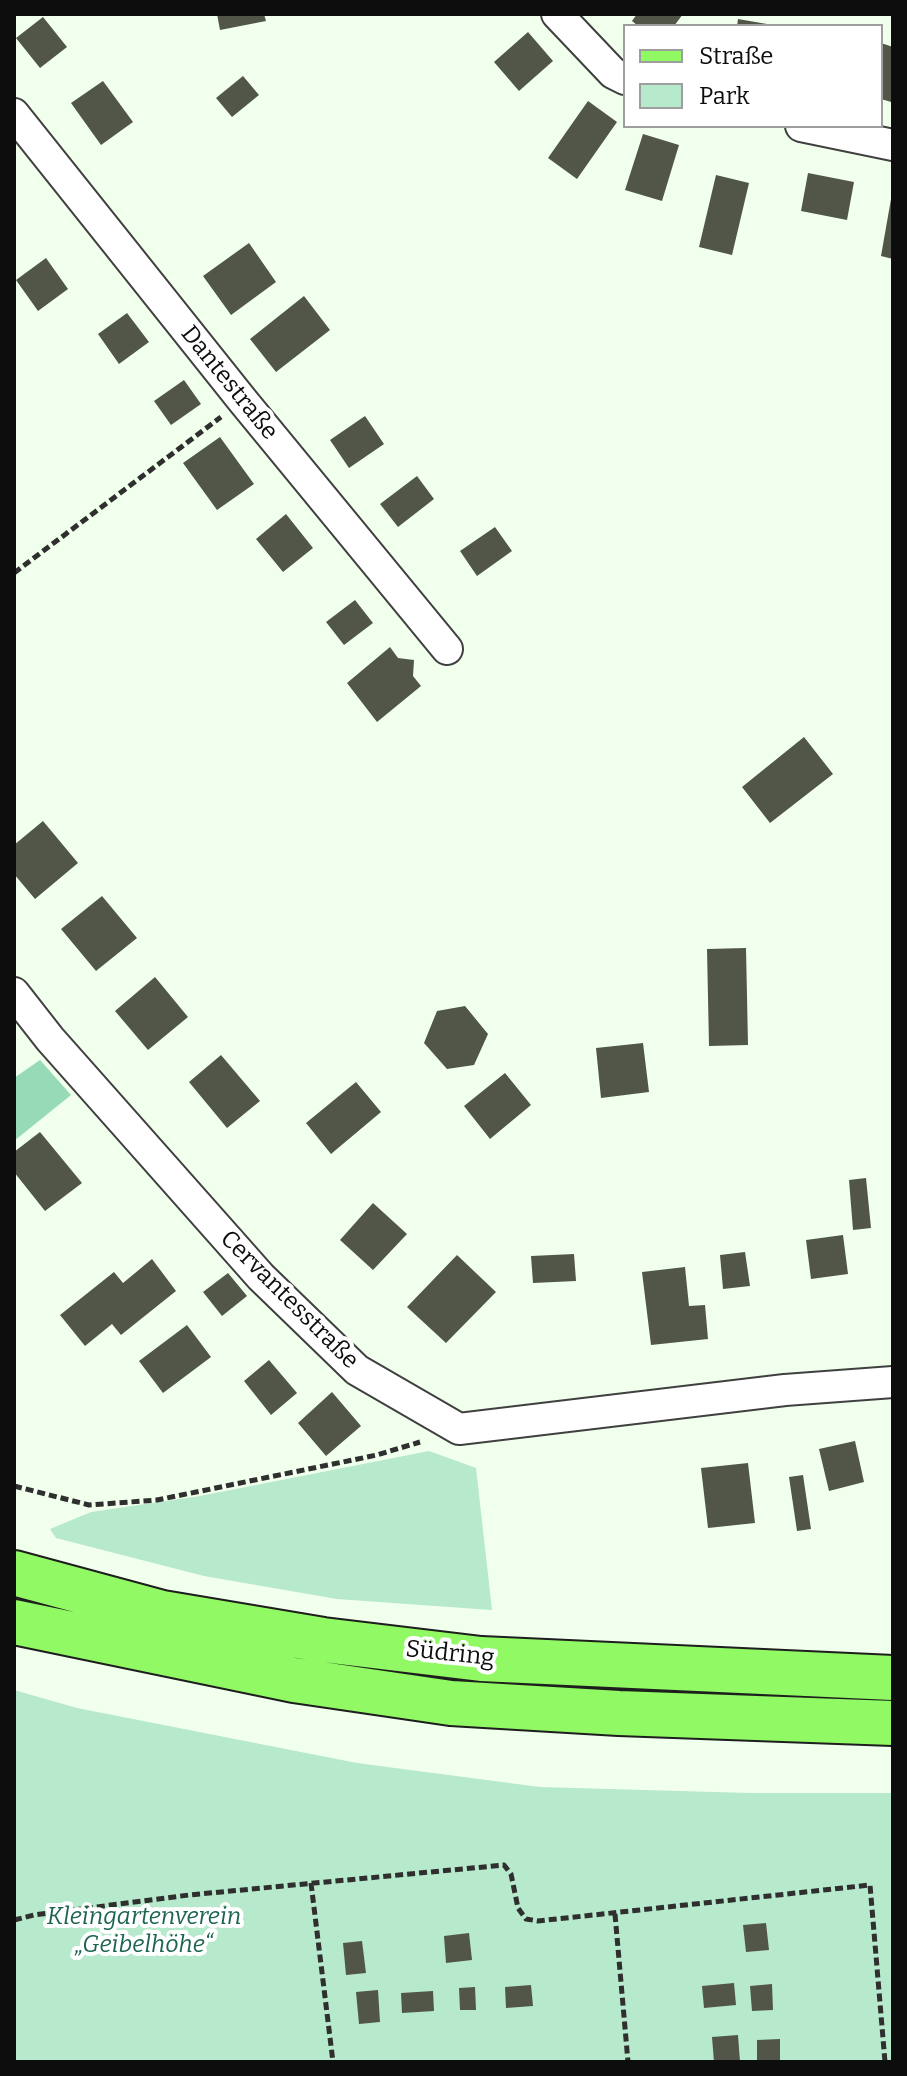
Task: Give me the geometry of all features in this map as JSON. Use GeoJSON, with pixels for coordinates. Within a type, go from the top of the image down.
{"type":"FeatureCollection","features":[{"type":"Feature","properties":{"kind":"main road","name":"Südring"},"geometry":{"type":"LineString","coordinates":[[14,1573],[162,1613],[370,1646],[481,1659],[893,1678]]}},
{"type":"Feature","properties":{"kind":"main road","name":"Südring"},"geometry":{"type":"LineString","coordinates":[[14,1622],[294,1680],[451,1703],[893,1723]]}},
{"type":"Feature","properties":{"kind":"street"},"geometry":{"type":"LineString","coordinates":[[557,14],[613,73],[623,78]]}},
{"type":"Feature","properties":{"kind":"street","name":"Dantestraße"},"geometry":{"type":"LineString","coordinates":[[14,114],[243,401],[447,649]]}},
{"type":"Feature","properties":{"kind":"street"},"geometry":{"type":"LineString","coordinates":[[811,128],[893,145]]}},
{"type":"Feature","properties":{"kind":"street","name":"Cervantesstraße"},"geometry":{"type":"LineString","coordinates":[[14,993],[50,1039],[261,1277],[357,1370],[459,1429]]}},
{"type":"Feature","properties":{"kind":"street"},"geometry":{"type":"LineString","coordinates":[[459,1429],[785,1390],[893,1382]]}},
{"type":"Feature","properties":{"kind":"path"},"geometry":{"type":"LineString","coordinates":[[14,573],[243,401]]}},
{"type":"Feature","properties":{"kind":"path"},"geometry":{"type":"LineString","coordinates":[[14,1486],[89,1505],[157,1500],[377,1455],[459,1429]]}},
{"type":"Feature","properties":{"kind":"path"},"geometry":{"type":"LineString","coordinates":[[14,1920],[189,1895],[504,1865],[511,1874],[518,1908],[526,1919],[538,1921],[870,1885],[885,2062]]}},
{"type":"Feature","properties":{"kind":"path"},"geometry":{"type":"LineString","coordinates":[[311,1883],[333,2062]]}},
{"type":"Feature","properties":{"kind":"path"},"geometry":{"type":"LineString","coordinates":[[615,1914],[628,2062]]}},
{"type":"Feature","properties":{"kind":"green space"},"geometry":{"type":"Polygon","coordinates":[[[40,1060],[71,1095],[14,1141],[14,1078],[40,1060]]]}},
{"type":"Feature","properties":{"kind":"green space"},"geometry":{"type":"Polygon","coordinates":[[[429,1451],[476,1468],[492,1610],[337,1599],[204,1576],[56,1538],[50,1529],[91,1512],[200,1496],[429,1451]]]}},
{"type":"Feature","properties":{"kind":"green space","name":"Kleingartenverein „Geibelhöhe“"},"geometry":{"type":"Polygon","coordinates":[[[14,1690],[77,1708],[357,1763],[540,1787],[750,1793],[893,1793],[893,2062],[14,2062],[14,1690]]]}},
{"type":"Feature","properties":{"kind":"building"},"geometry":{"type":"Polygon","coordinates":[[[217,14],[264,14],[266,21],[220,30],[217,14]]]}},
{"type":"Feature","properties":{"kind":"building"},"geometry":{"type":"Polygon","coordinates":[[[637,14],[683,14],[676,24],[636,24],[632,21],[637,14]]]}},
{"type":"Feature","properties":{"kind":"building"},"geometry":{"type":"Polygon","coordinates":[[[43,17],[67,47],[40,68],[16,38],[43,17]]]}},
{"type":"Feature","properties":{"kind":"building"},"geometry":{"type":"Polygon","coordinates":[[[738,19],[767,24],[737,24],[738,19]]]}},
{"type":"Feature","properties":{"kind":"building"},"geometry":{"type":"Polygon","coordinates":[[[528,32],[553,61],[519,91],[494,62],[528,32]]]}},
{"type":"Feature","properties":{"kind":"building"},"geometry":{"type":"Polygon","coordinates":[[[883,44],[893,47],[891,102],[883,100],[883,44]]]}},
{"type":"Feature","properties":{"kind":"building"},"geometry":{"type":"Polygon","coordinates":[[[243,76],[259,95],[232,117],[216,98],[243,76]]]}},
{"type":"Feature","properties":{"kind":"building"},"geometry":{"type":"Polygon","coordinates":[[[103,81],[133,122],[101,145],[71,103],[103,81]]]}},
{"type":"Feature","properties":{"kind":"building"},"geometry":{"type":"Polygon","coordinates":[[[588,101],[617,122],[577,179],[548,158],[588,101]]]}},
{"type":"Feature","properties":{"kind":"building"},"geometry":{"type":"Polygon","coordinates":[[[643,134],[679,145],[662,201],[625,190],[643,134]]]}},
{"type":"Feature","properties":{"kind":"building"},"geometry":{"type":"Polygon","coordinates":[[[808,173],[854,182],[847,220],[801,211],[808,173]]]}},
{"type":"Feature","properties":{"kind":"building"},"geometry":{"type":"Polygon","coordinates":[[[716,175],[749,183],[732,255],[699,247],[716,175]]]}},
{"type":"Feature","properties":{"kind":"building"},"geometry":{"type":"Polygon","coordinates":[[[893,199],[893,259],[881,256],[893,199]]]}},
{"type":"Feature","properties":{"kind":"building"},"geometry":{"type":"Polygon","coordinates":[[[249,243],[276,282],[231,315],[203,276],[249,243]]]}},
{"type":"Feature","properties":{"kind":"building"},"geometry":{"type":"Polygon","coordinates":[[[46,258],[68,289],[38,311],[16,280],[46,258]]]}},
{"type":"Feature","properties":{"kind":"building"},"geometry":{"type":"Polygon","coordinates":[[[304,296],[330,330],[276,372],[250,339],[304,296]]]}},
{"type":"Feature","properties":{"kind":"building"},"geometry":{"type":"Polygon","coordinates":[[[127,313],[149,342],[119,364],[98,334],[127,313]]]}},
{"type":"Feature","properties":{"kind":"building"},"geometry":{"type":"Polygon","coordinates":[[[184,380],[201,404],[171,425],[154,401],[184,380]]]}},
{"type":"Feature","properties":{"kind":"building"},"geometry":{"type":"Polygon","coordinates":[[[365,416],[384,444],[349,468],[330,440],[365,416]]]}},
{"type":"Feature","properties":{"kind":"building"},"geometry":{"type":"Polygon","coordinates":[[[220,437],[254,484],[217,510],[183,463],[220,437]]]}},
{"type":"Feature","properties":{"kind":"building"},"geometry":{"type":"Polygon","coordinates":[[[417,476],[434,499],[398,527],[380,504],[417,476]]]}},
{"type":"Feature","properties":{"kind":"building"},"geometry":{"type":"Polygon","coordinates":[[[286,514],[313,548],[283,572],[256,539],[286,514]]]}},
{"type":"Feature","properties":{"kind":"building"},"geometry":{"type":"Polygon","coordinates":[[[495,527],[512,551],[477,576],[460,551],[495,527]]]}},
{"type":"Feature","properties":{"kind":"building"},"geometry":{"type":"Polygon","coordinates":[[[355,600],[373,623],[344,645],[326,622],[355,600]]]}},
{"type":"Feature","properties":{"kind":"building"},"geometry":{"type":"Polygon","coordinates":[[[390,647],[398,658],[414,660],[413,676],[421,686],[377,722],[347,683],[390,647]]]}},
{"type":"Feature","properties":{"kind":"building"},"geometry":{"type":"Polygon","coordinates":[[[804,737],[833,774],[770,823],[742,787],[804,737]]]}},
{"type":"Feature","properties":{"kind":"building"},"geometry":{"type":"Polygon","coordinates":[[[43,821],[78,863],[35,899],[14,874],[14,845],[43,821]]]}},
{"type":"Feature","properties":{"kind":"building"},"geometry":{"type":"Polygon","coordinates":[[[102,896],[137,938],[96,971],[61,929],[102,896]]]}},
{"type":"Feature","properties":{"kind":"building"},"geometry":{"type":"Polygon","coordinates":[[[746,948],[748,1045],[709,1046],[707,949],[746,948]]]}},
{"type":"Feature","properties":{"kind":"building"},"geometry":{"type":"Polygon","coordinates":[[[155,977],[188,1017],[148,1050],[115,1011],[155,977]]]}},
{"type":"Feature","properties":{"kind":"building"},"geometry":{"type":"Polygon","coordinates":[[[465,1006],[488,1034],[474,1065],[447,1069],[424,1043],[437,1011],[465,1006]]]}},
{"type":"Feature","properties":{"kind":"building"},"geometry":{"type":"Polygon","coordinates":[[[643,1043],[649,1092],[601,1098],[596,1048],[643,1043]]]}},
{"type":"Feature","properties":{"kind":"building"},"geometry":{"type":"Polygon","coordinates":[[[221,1055],[260,1101],[227,1128],[189,1082],[221,1055]]]}},
{"type":"Feature","properties":{"kind":"building"},"geometry":{"type":"Polygon","coordinates":[[[505,1073],[531,1105],[490,1139],[464,1106],[505,1073]]]}},
{"type":"Feature","properties":{"kind":"building"},"geometry":{"type":"Polygon","coordinates":[[[356,1082],[381,1112],[331,1154],[306,1123],[356,1082]]]}},
{"type":"Feature","properties":{"kind":"building"},"geometry":{"type":"Polygon","coordinates":[[[40,1132],[82,1183],[45,1211],[14,1172],[14,1152],[40,1132]]]}},
{"type":"Feature","properties":{"kind":"building"},"geometry":{"type":"Polygon","coordinates":[[[866,1178],[871,1228],[853,1230],[849,1180],[866,1178]]]}},
{"type":"Feature","properties":{"kind":"building"},"geometry":{"type":"Polygon","coordinates":[[[373,1203],[407,1234],[373,1270],[340,1240],[373,1203]]]}},
{"type":"Feature","properties":{"kind":"building"},"geometry":{"type":"Polygon","coordinates":[[[843,1235],[848,1274],[811,1279],[806,1240],[843,1235]]]}},
{"type":"Feature","properties":{"kind":"building"},"geometry":{"type":"Polygon","coordinates":[[[745,1252],[750,1286],[723,1289],[720,1255],[745,1252]]]}},
{"type":"Feature","properties":{"kind":"building"},"geometry":{"type":"Polygon","coordinates":[[[574,1254],[576,1281],[533,1283],[531,1256],[574,1254]]]}},
{"type":"Feature","properties":{"kind":"building"},"geometry":{"type":"Polygon","coordinates":[[[457,1255],[496,1292],[446,1343],[407,1307],[457,1255]]]}},
{"type":"Feature","properties":{"kind":"building"},"geometry":{"type":"Polygon","coordinates":[[[152,1259],[176,1291],[121,1335],[112,1324],[85,1346],[60,1315],[114,1272],[123,1283],[152,1259]]]}},
{"type":"Feature","properties":{"kind":"building"},"geometry":{"type":"Polygon","coordinates":[[[685,1267],[689,1306],[705,1305],[708,1339],[651,1345],[642,1272],[685,1267]]]}},
{"type":"Feature","properties":{"kind":"building"},"geometry":{"type":"Polygon","coordinates":[[[228,1273],[247,1296],[222,1316],[203,1292],[228,1273]]]}},
{"type":"Feature","properties":{"kind":"building"},"geometry":{"type":"Polygon","coordinates":[[[187,1325],[211,1357],[163,1393],[139,1361],[187,1325]]]}},
{"type":"Feature","properties":{"kind":"building"},"geometry":{"type":"Polygon","coordinates":[[[269,1360],[297,1393],[271,1415],[244,1381],[269,1360]]]}},
{"type":"Feature","properties":{"kind":"building"},"geometry":{"type":"Polygon","coordinates":[[[332,1392],[361,1426],[326,1456],[298,1423],[332,1392]]]}},
{"type":"Feature","properties":{"kind":"building"},"geometry":{"type":"Polygon","coordinates":[[[855,1441],[864,1482],[829,1491],[819,1449],[855,1441]]]}},
{"type":"Feature","properties":{"kind":"building"},"geometry":{"type":"Polygon","coordinates":[[[748,1463],[755,1523],[708,1528],[701,1468],[748,1463]]]}},
{"type":"Feature","properties":{"kind":"building"},"geometry":{"type":"Polygon","coordinates":[[[803,1475],[811,1529],[797,1531],[789,1477],[803,1475]]]}},
{"type":"Feature","properties":{"kind":"building"},"geometry":{"type":"Polygon","coordinates":[[[766,1923],[769,1950],[746,1952],[743,1925],[766,1923]]]}},
{"type":"Feature","properties":{"kind":"building"},"geometry":{"type":"Polygon","coordinates":[[[469,1933],[472,1960],[446,1963],[444,1936],[469,1933]]]}},
{"type":"Feature","properties":{"kind":"building"},"geometry":{"type":"Polygon","coordinates":[[[362,1941],[366,1973],[346,1975],[343,1943],[362,1941]]]}},
{"type":"Feature","properties":{"kind":"building"},"geometry":{"type":"Polygon","coordinates":[[[734,1983],[736,2005],[704,2008],[702,1986],[734,1983]]]}},
{"type":"Feature","properties":{"kind":"building"},"geometry":{"type":"Polygon","coordinates":[[[772,1984],[773,2010],[752,2011],[750,1986],[772,1984]]]}},
{"type":"Feature","properties":{"kind":"building"},"geometry":{"type":"Polygon","coordinates":[[[531,1985],[533,2006],[506,2008],[505,1987],[531,1985]]]}},
{"type":"Feature","properties":{"kind":"building"},"geometry":{"type":"Polygon","coordinates":[[[475,1987],[476,2010],[460,2010],[459,1988],[475,1987]]]}},
{"type":"Feature","properties":{"kind":"building"},"geometry":{"type":"Polygon","coordinates":[[[378,1990],[380,2022],[359,2024],[356,1992],[378,1990]]]}},
{"type":"Feature","properties":{"kind":"building"},"geometry":{"type":"Polygon","coordinates":[[[433,1991],[434,2011],[402,2013],[401,1993],[433,1991]]]}},
{"type":"Feature","properties":{"kind":"building"},"geometry":{"type":"Polygon","coordinates":[[[738,2035],[740,2062],[714,2062],[712,2037],[738,2035]]]}},
{"type":"Feature","properties":{"kind":"building"},"geometry":{"type":"Polygon","coordinates":[[[780,2039],[780,2062],[757,2062],[757,2040],[780,2039]]]}}]}
